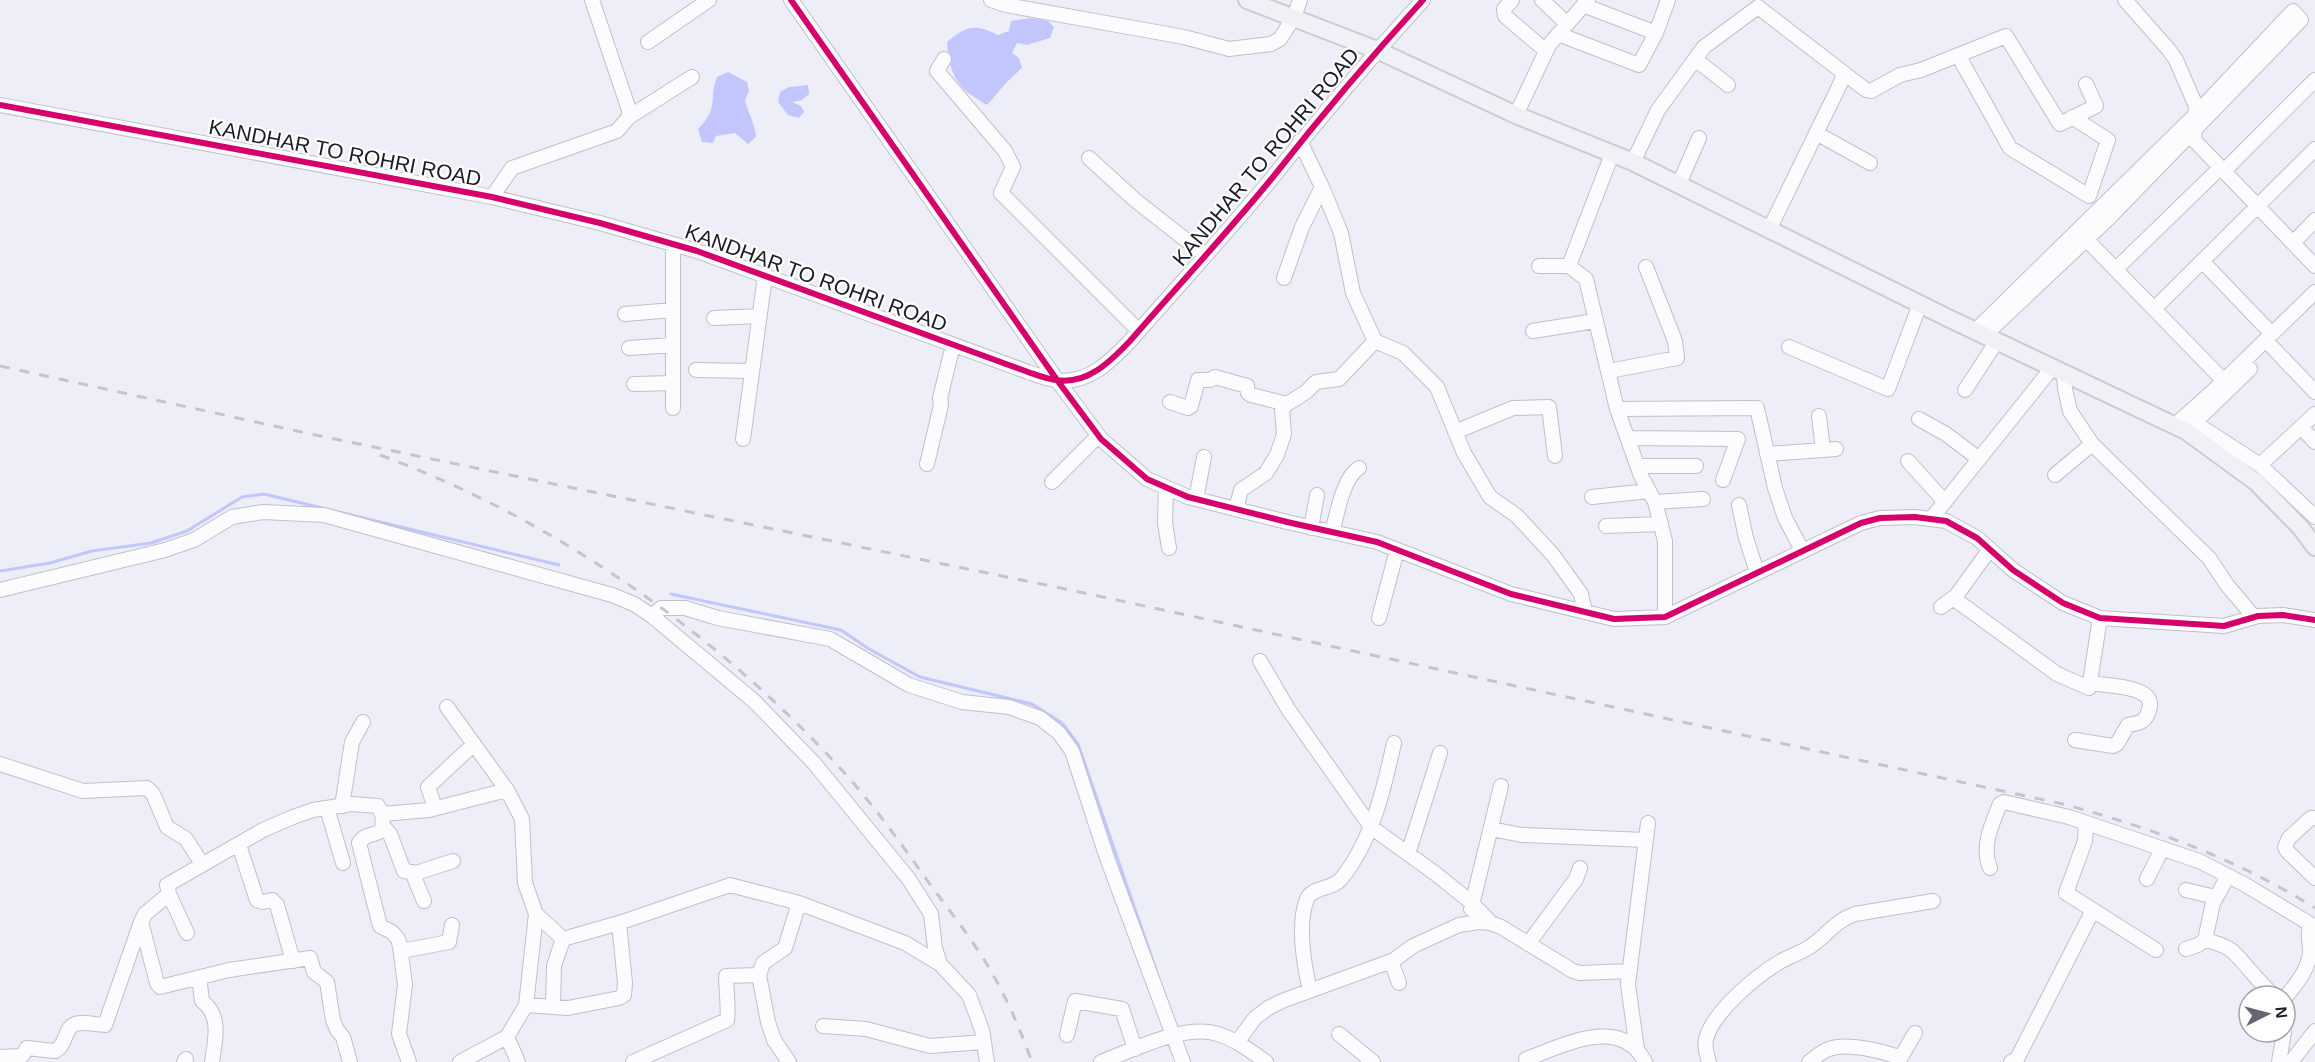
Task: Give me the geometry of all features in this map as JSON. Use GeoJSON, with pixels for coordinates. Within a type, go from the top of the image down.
{"type":"FeatureCollection","features":[{"type":"Feature","properties":{"kind":"main road"},"geometry":{"type":"LineString","coordinates":[[1247,0],[1377,50],[1516,115],[1633,162],[1986,336],[2185,427],[2256,482],[2301,528],[2315,547]]}},
{"type":"Feature","properties":{"kind":"street"},"geometry":{"type":"LineString","coordinates":[[592,0],[629,110],[629,117]]}},
{"type":"Feature","properties":{"kind":"street"},"geometry":{"type":"LineString","coordinates":[[648,42],[709,0]]}},
{"type":"Feature","properties":{"kind":"street"},"geometry":{"type":"LineString","coordinates":[[791,0],[1098,436],[1147,479],[1166,487],[1196,499],[1377,542],[1511,594],[1614,619],[1665,617],[1802,550],[1871,520],[1915,517],[1946,521],[1977,538],[2013,570],[2063,603],[2100,618],[2224,626],[2254,617],[2283,615],[2315,620]]}},
{"type":"Feature","properties":{"kind":"street"},"geometry":{"type":"LineString","coordinates":[[991,0],[1006,5],[1184,37],[1229,49],[1270,44],[1280,39],[1294,17],[1300,0]]}},
{"type":"Feature","properties":{"kind":"street","name":"KANDHAR TO ROHRI ROAD"},"geometry":{"type":"LineString","coordinates":[[0,105],[492,197],[600,223],[673,244],[1057,380],[1082,378],[1107,365],[1205,255],[1377,50],[1423,0]]}},
{"type":"Feature","properties":{"kind":"street"},"geometry":{"type":"LineString","coordinates":[[1512,0],[1504,9],[1505,16],[1546,51]]}},
{"type":"Feature","properties":{"kind":"street"},"geometry":{"type":"LineString","coordinates":[[1542,0],[1562,29],[1640,65],[1656,33],[1668,0]]}},
{"type":"Feature","properties":{"kind":"street"},"geometry":{"type":"LineString","coordinates":[[1741,0],[1748,14]]}},
{"type":"Feature","properties":{"kind":"street"},"geometry":{"type":"LineString","coordinates":[[2125,0],[2176,60],[2196,106],[2194,140],[2315,266]]}},
{"type":"Feature","properties":{"kind":"street"},"geometry":{"type":"LineString","coordinates":[[1516,115],[1546,51],[1585,2],[1656,33]]}},
{"type":"Feature","properties":{"kind":"street"},"geometry":{"type":"LineString","coordinates":[[1633,162],[1658,110],[1704,47],[1758,8],[1866,90],[1871,91],[1900,75],[1921,70],[2006,36],[2060,124],[2096,106],[2086,84]]}},
{"type":"Feature","properties":{"kind":"street"},"geometry":{"type":"LineString","coordinates":[[1965,390],[1986,336],[2293,11],[2301,20],[2194,130],[2082,235]]}},
{"type":"Feature","properties":{"kind":"street"},"geometry":{"type":"LineString","coordinates":[[1958,55],[2010,148],[2089,196],[2108,140],[2072,117]]}},
{"type":"Feature","properties":{"kind":"street"},"geometry":{"type":"LineString","coordinates":[[944,59],[937,71],[1005,151],[1013,167],[1001,193],[1139,331]]}},
{"type":"Feature","properties":{"kind":"street"},"geometry":{"type":"LineString","coordinates":[[1695,59],[1728,85]]}},
{"type":"Feature","properties":{"kind":"street"},"geometry":{"type":"LineString","coordinates":[[1770,228],[1845,74]]}},
{"type":"Feature","properties":{"kind":"street"},"geometry":{"type":"LineString","coordinates":[[492,197],[512,168],[617,130],[629,117],[692,77]]}},
{"type":"Feature","properties":{"kind":"street"},"geometry":{"type":"LineString","coordinates":[[2116,269],[2315,80]]}},
{"type":"Feature","properties":{"kind":"street"},"geometry":{"type":"LineString","coordinates":[[1816,133],[1870,163]]}},
{"type":"Feature","properties":{"kind":"street"},"geometry":{"type":"LineString","coordinates":[[1679,184],[1699,138]]}},
{"type":"Feature","properties":{"kind":"street"},"geometry":{"type":"LineString","coordinates":[[1300,141],[1323,187],[1341,233],[1353,293],[1375,341],[1403,353],[1437,387],[1464,453],[1490,497],[1517,516],[1553,555],[1581,594],[1585,612]]}},
{"type":"Feature","properties":{"kind":"street"},"geometry":{"type":"LineString","coordinates":[[2154,309],[2315,149]]}},
{"type":"Feature","properties":{"kind":"street"},"geometry":{"type":"LineString","coordinates":[[1569,267],[1612,154]]}},
{"type":"Feature","properties":{"kind":"street"},"geometry":{"type":"LineString","coordinates":[[1089,158],[1136,200],[1205,255]]}},
{"type":"Feature","properties":{"kind":"street"},"geometry":{"type":"LineString","coordinates":[[1284,278],[1302,227],[1323,187]]}},
{"type":"Feature","properties":{"kind":"street"},"geometry":{"type":"LineString","coordinates":[[2293,243],[2315,220]]}},
{"type":"Feature","properties":{"kind":"street"},"geometry":{"type":"LineString","coordinates":[[2082,235],[2224,381]]}},
{"type":"Feature","properties":{"kind":"street"},"geometry":{"type":"LineString","coordinates":[[673,244],[673,408]]}},
{"type":"Feature","properties":{"kind":"street"},"geometry":{"type":"LineString","coordinates":[[2202,261],[2315,392]]}},
{"type":"Feature","properties":{"kind":"street"},"geometry":{"type":"LineString","coordinates":[[1539,266],[1569,267],[1586,279],[1617,409],[1652,497],[1665,541],[1665,617]]}},
{"type":"Feature","properties":{"kind":"street"},"geometry":{"type":"LineString","coordinates":[[1609,371],[1677,358],[1675,341],[1646,267]]}},
{"type":"Feature","properties":{"kind":"street"},"geometry":{"type":"LineString","coordinates":[[743,439],[765,276]]}},
{"type":"Feature","properties":{"kind":"street"},"geometry":{"type":"LineString","coordinates":[[2185,427],[2272,340],[2315,292]]}},
{"type":"Feature","properties":{"kind":"street"},"geometry":{"type":"LineString","coordinates":[[1789,347],[1888,389],[1920,304]]}},
{"type":"Feature","properties":{"kind":"street"},"geometry":{"type":"LineString","coordinates":[[2185,427],[2224,381],[2315,304]]}},
{"type":"Feature","properties":{"kind":"street"},"geometry":{"type":"LineString","coordinates":[[625,314],[673,310]]}},
{"type":"Feature","properties":{"kind":"street"},"geometry":{"type":"LineString","coordinates":[[714,318],[760,316]]}},
{"type":"Feature","properties":{"kind":"street"},"geometry":{"type":"LineString","coordinates":[[1533,332],[1595,321]]}},
{"type":"Feature","properties":{"kind":"street"},"geometry":{"type":"LineString","coordinates":[[1236,509],[1241,490],[1266,473],[1277,455],[1284,434],[1282,414],[1287,404],[1306,392],[1316,382],[1339,379],[1375,341]]}},
{"type":"Feature","properties":{"kind":"street"},"geometry":{"type":"LineString","coordinates":[[629,348],[673,345]]}},
{"type":"Feature","properties":{"kind":"street"},"geometry":{"type":"LineString","coordinates":[[927,464],[953,345]]}},
{"type":"Feature","properties":{"kind":"street"},"geometry":{"type":"LineString","coordinates":[[696,370],[752,371]]}},
{"type":"Feature","properties":{"kind":"street"},"geometry":{"type":"LineString","coordinates":[[2058,370],[2070,411],[2091,444],[2209,558],[2227,585],[2254,617]]}},
{"type":"Feature","properties":{"kind":"street"},"geometry":{"type":"LineString","coordinates":[[1931,519],[1979,459],[2058,370]]}},
{"type":"Feature","properties":{"kind":"street"},"geometry":{"type":"LineString","coordinates":[[1170,402],[1188,408],[1191,406],[1198,380],[1210,380],[1215,377],[1246,386],[1251,395],[1287,404]]}},
{"type":"Feature","properties":{"kind":"street"},"geometry":{"type":"LineString","coordinates":[[634,384],[673,382]]}},
{"type":"Feature","properties":{"kind":"street"},"geometry":{"type":"LineString","coordinates":[[1455,432],[1513,408],[1549,408],[1555,456]]}},
{"type":"Feature","properties":{"kind":"street"},"geometry":{"type":"LineString","coordinates":[[1617,409],[1757,408],[1785,518],[1802,550]]}},
{"type":"Feature","properties":{"kind":"street"},"geometry":{"type":"LineString","coordinates":[[2260,465],[2315,414]]}},
{"type":"Feature","properties":{"kind":"street"},"geometry":{"type":"LineString","coordinates":[[1767,454],[1830,450],[1819,416]]}},
{"type":"Feature","properties":{"kind":"street"},"geometry":{"type":"LineString","coordinates":[[1919,418],[1946,434],[1979,459]]}},
{"type":"Feature","properties":{"kind":"street"},"geometry":{"type":"LineString","coordinates":[[2185,427],[2260,465],[2315,517]]}},
{"type":"Feature","properties":{"kind":"street"},"geometry":{"type":"LineString","coordinates":[[2301,427],[2315,442]]}},
{"type":"Feature","properties":{"kind":"street"},"geometry":{"type":"LineString","coordinates":[[1052,482],[1098,436]]}},
{"type":"Feature","properties":{"kind":"street"},"geometry":{"type":"LineString","coordinates":[[1628,438],[1738,439],[1723,480]]}},
{"type":"Feature","properties":{"kind":"street"},"geometry":{"type":"LineString","coordinates":[[2055,475],[2091,444]]}},
{"type":"Feature","properties":{"kind":"street"},"geometry":{"type":"LineString","coordinates":[[1196,499],[1204,457]]}},
{"type":"Feature","properties":{"kind":"street"},"geometry":{"type":"LineString","coordinates":[[1908,461],[1945,502]]}},
{"type":"Feature","properties":{"kind":"street"},"geometry":{"type":"LineString","coordinates":[[1638,466],[1696,466]]}},
{"type":"Feature","properties":{"kind":"street"},"geometry":{"type":"LineString","coordinates":[[1332,532],[1344,489],[1353,471],[1359,468]]}},
{"type":"Feature","properties":{"kind":"street"},"geometry":{"type":"LineString","coordinates":[[1166,487],[1165,523],[1168,548]]}},
{"type":"Feature","properties":{"kind":"street"},"geometry":{"type":"LineString","coordinates":[[1311,528],[1317,495]]}},
{"type":"Feature","properties":{"kind":"street"},"geometry":{"type":"LineString","coordinates":[[1592,497],[1702,499]]}},
{"type":"Feature","properties":{"kind":"street"},"geometry":{"type":"LineString","coordinates":[[1739,505],[1746,538],[1757,572]]}},
{"type":"Feature","properties":{"kind":"street"},"geometry":{"type":"LineString","coordinates":[[0,590],[165,550],[194,540],[232,517],[263,512],[324,515],[612,595],[634,604],[652,616],[754,701],[814,763],[908,878],[931,914],[934,948],[940,964]]}},
{"type":"Feature","properties":{"kind":"street"},"geometry":{"type":"LineString","coordinates":[[1606,526],[1661,524]]}},
{"type":"Feature","properties":{"kind":"street"},"geometry":{"type":"LineString","coordinates":[[1941,607],[1953,598],[1990,549]]}},
{"type":"Feature","properties":{"kind":"street"},"geometry":{"type":"LineString","coordinates":[[1379,618],[1397,550]]}},
{"type":"Feature","properties":{"kind":"street"},"geometry":{"type":"LineString","coordinates":[[1953,598],[2057,674],[2089,688],[2100,618]]}},
{"type":"Feature","properties":{"kind":"street"},"geometry":{"type":"LineString","coordinates":[[652,616],[661,608],[685,608],[718,618],[830,639],[909,685],[962,702],[1009,707],[1040,718],[1059,734],[1072,751],[1107,858],[1177,1034],[1183,1062]]}},
{"type":"Feature","properties":{"kind":"street"},"geometry":{"type":"LineString","coordinates":[[1260,661],[1288,709],[1371,827],[1472,903],[1491,923],[1573,971],[1580,973],[1630,971]]}},
{"type":"Feature","properties":{"kind":"street"},"geometry":{"type":"LineString","coordinates":[[2075,740],[2113,746],[2117,744],[2128,725],[2138,724],[2147,718],[2151,706],[2150,698],[2142,691],[2090,683]]}},
{"type":"Feature","properties":{"kind":"street"},"geometry":{"type":"LineString","coordinates":[[447,707],[507,790],[522,819],[525,883],[536,914],[526,1005],[507,1037],[460,1062]]}},
{"type":"Feature","properties":{"kind":"street"},"geometry":{"type":"LineString","coordinates":[[342,806],[352,742],[363,722]]}},
{"type":"Feature","properties":{"kind":"street"},"geometry":{"type":"LineString","coordinates":[[1310,990],[1304,964],[1303,943],[1307,899],[1310,894],[1338,883],[1347,872],[1371,827],[1394,743]]}},
{"type":"Feature","properties":{"kind":"street"},"geometry":{"type":"LineString","coordinates":[[435,808],[428,787],[474,744]]}},
{"type":"Feature","properties":{"kind":"street"},"geometry":{"type":"LineString","coordinates":[[1408,854],[1440,753]]}},
{"type":"Feature","properties":{"kind":"street"},"geometry":{"type":"LineString","coordinates":[[0,764],[83,791],[147,788],[153,794],[166,827],[186,839],[202,864]]}},
{"type":"Feature","properties":{"kind":"street"},"geometry":{"type":"LineString","coordinates":[[1467,923],[1501,786]]}},
{"type":"Feature","properties":{"kind":"street"},"geometry":{"type":"LineString","coordinates":[[383,820],[507,790]]}},
{"type":"Feature","properties":{"kind":"street"},"geometry":{"type":"LineString","coordinates":[[1990,868],[1986,858],[1988,842],[2000,804],[2004,802],[2069,817],[2199,861],[2313,926],[2309,930],[2308,960],[2297,984]]}},
{"type":"Feature","properties":{"kind":"street"},"geometry":{"type":"LineString","coordinates":[[187,933],[167,885],[263,830],[293,817],[327,808],[375,805],[378,806],[404,872],[413,874],[453,861]]}},
{"type":"Feature","properties":{"kind":"street"},"geometry":{"type":"LineString","coordinates":[[327,808],[343,863]]}},
{"type":"Feature","properties":{"kind":"street"},"geometry":{"type":"LineString","coordinates":[[2315,818],[2311,818],[2289,838],[2285,847],[2315,878]]}},
{"type":"Feature","properties":{"kind":"street"},"geometry":{"type":"LineString","coordinates":[[383,820],[381,831],[362,838],[359,843],[380,926],[392,932],[399,939],[405,985],[399,1034],[409,1062]]}},
{"type":"Feature","properties":{"kind":"street"},"geometry":{"type":"LineString","coordinates":[[1637,1050],[1628,984],[1648,823]]}},
{"type":"Feature","properties":{"kind":"street"},"geometry":{"type":"LineString","coordinates":[[2086,824],[2085,841],[2066,893],[2156,950]]}},
{"type":"Feature","properties":{"kind":"street"},"geometry":{"type":"LineString","coordinates":[[1491,830],[1522,835],[1646,840]]}},
{"type":"Feature","properties":{"kind":"street"},"geometry":{"type":"LineString","coordinates":[[239,845],[257,900],[263,902],[272,900],[277,904],[293,961]]}},
{"type":"Feature","properties":{"kind":"street"},"geometry":{"type":"LineString","coordinates":[[2147,879],[2162,849]]}},
{"type":"Feature","properties":{"kind":"street"},"geometry":{"type":"LineString","coordinates":[[1528,944],[1576,879],[1580,868]]}},
{"type":"Feature","properties":{"kind":"street"},"geometry":{"type":"LineString","coordinates":[[413,874],[424,902]]}},
{"type":"Feature","properties":{"kind":"street"},"geometry":{"type":"LineString","coordinates":[[2186,949],[2205,940],[2215,897],[2228,876]]}},
{"type":"Feature","properties":{"kind":"street"},"geometry":{"type":"LineString","coordinates":[[563,939],[619,923],[730,885],[799,903],[906,943],[940,964],[969,995],[984,1042],[987,1062]]}},
{"type":"Feature","properties":{"kind":"street"},"geometry":{"type":"LineString","coordinates":[[2186,890],[2215,897]]}},
{"type":"Feature","properties":{"kind":"street"},"geometry":{"type":"LineString","coordinates":[[0,1057],[22,1056],[27,1048],[33,1047],[56,1050],[63,1045],[70,1027],[74,1024],[105,1024],[141,922],[146,914],[169,894]]}},
{"type":"Feature","properties":{"kind":"street"},"geometry":{"type":"LineString","coordinates":[[1709,1062],[1706,1040],[1713,1024],[1736,995],[1767,970],[1813,945],[1833,925],[1845,917],[1933,902]]}},
{"type":"Feature","properties":{"kind":"street"},"geometry":{"type":"LineString","coordinates":[[789,1062],[774,1040],[759,975],[763,963],[785,948],[799,903]]}},
{"type":"Feature","properties":{"kind":"street"},"geometry":{"type":"LineString","coordinates":[[536,914],[563,939]]}},
{"type":"Feature","properties":{"kind":"street"},"geometry":{"type":"LineString","coordinates":[[2016,1061],[2090,916]]}},
{"type":"Feature","properties":{"kind":"street"},"geometry":{"type":"LineString","coordinates":[[141,922],[160,987],[229,970],[310,958],[314,972],[327,982],[333,1020],[337,1030],[344,1037],[350,1062]]}},
{"type":"Feature","properties":{"kind":"street"},"geometry":{"type":"LineString","coordinates":[[526,1005],[568,1008],[624,995],[625,982],[619,923]]}},
{"type":"Feature","properties":{"kind":"street"},"geometry":{"type":"LineString","coordinates":[[1237,1042],[1251,1022],[1268,1008],[1310,990],[1391,961],[1413,946],[1467,923],[1491,923]]}},
{"type":"Feature","properties":{"kind":"street"},"geometry":{"type":"LineString","coordinates":[[401,951],[450,942],[452,926]]}},
{"type":"Feature","properties":{"kind":"street"},"geometry":{"type":"LineString","coordinates":[[553,1007],[554,969],[563,939]]}},
{"type":"Feature","properties":{"kind":"street"},"geometry":{"type":"LineString","coordinates":[[2205,940],[2221,944],[2242,959],[2262,984]]}},
{"type":"Feature","properties":{"kind":"street"},"geometry":{"type":"LineString","coordinates":[[1391,961],[1399,983]]}},
{"type":"Feature","properties":{"kind":"street"},"geometry":{"type":"LineString","coordinates":[[530,968],[554,969]]}},
{"type":"Feature","properties":{"kind":"street"},"geometry":{"type":"LineString","coordinates":[[633,1062],[650,1059],[727,1020],[726,976],[759,975]]}},
{"type":"Feature","properties":{"kind":"street"},"geometry":{"type":"LineString","coordinates":[[199,977],[202,1001],[210,1007],[216,1020],[212,1062]]}},
{"type":"Feature","properties":{"kind":"street"},"geometry":{"type":"LineString","coordinates":[[1067,1035],[1075,1001],[1122,1009],[1135,1049]]}},
{"type":"Feature","properties":{"kind":"street"},"geometry":{"type":"LineString","coordinates":[[823,1026],[866,1029],[930,1046],[984,1042]]}},
{"type":"Feature","properties":{"kind":"street"},"geometry":{"type":"LineString","coordinates":[[2291,1062],[2315,1031]]}},
{"type":"Feature","properties":{"kind":"street"},"geometry":{"type":"LineString","coordinates":[[1101,1062],[1177,1034],[1215,1033],[1237,1042],[1266,1062]]}},
{"type":"Feature","properties":{"kind":"street"},"geometry":{"type":"LineString","coordinates":[[1809,1062],[1829,1048],[1842,1047],[1870,1049],[1898,1059],[1906,1051],[1914,1033]]}},
{"type":"Feature","properties":{"kind":"street"},"geometry":{"type":"LineString","coordinates":[[1339,1034],[1373,1062]]}},
{"type":"Feature","properties":{"kind":"street"},"geometry":{"type":"LineString","coordinates":[[507,1037],[518,1062]]}},
{"type":"Feature","properties":{"kind":"street"},"geometry":{"type":"LineString","coordinates":[[1526,1059],[1592,1037],[1623,1038],[1637,1050],[1646,1062]]}},
{"type":"Feature","properties":{"kind":"street"},"geometry":{"type":"LineString","coordinates":[[2279,1062],[2282,1044]]}},
{"type":"Feature","properties":{"kind":"water"},"geometry":{"type":"Polygon","coordinates":[[[1031,18],[1048,21],[1054,27],[1050,38],[1027,45],[1017,43],[1012,53],[1019,58],[1022,68],[987,105],[962,87],[950,64],[947,42],[960,32],[971,28],[983,29],[998,35],[1009,31],[1011,21],[1031,18]]]}},
{"type":"Feature","properties":{"kind":"water"},"geometry":{"type":"Polygon","coordinates":[[[728,72],[747,82],[749,91],[745,100],[756,137],[748,144],[735,133],[716,136],[713,143],[702,142],[698,129],[709,115],[717,77],[728,72]]]}},
{"type":"Feature","properties":{"kind":"water"},"geometry":{"type":"Polygon","coordinates":[[[808,85],[809,94],[802,100],[792,102],[801,106],[804,112],[799,118],[788,115],[778,102],[780,92],[789,87],[808,85]]]}},
{"type":"Feature","properties":{"kind":"waterway"},"geometry":{"type":"LineString","coordinates":[[0,571],[50,563],[92,551],[151,543],[187,531],[242,497],[264,494],[559,565]]}},
{"type":"Feature","properties":{"kind":"waterway"},"geometry":{"type":"LineString","coordinates":[[671,594],[841,630],[869,649],[920,677],[1032,704],[1062,723],[1078,744],[1156,970]]}},
{"type":"Feature","properties":{"kind":"railway"},"geometry":{"type":"LineString","coordinates":[[0,366],[320,436],[1075,591],[2063,804],[2129,823],[2193,847],[2255,874],[2315,908]]}},
{"type":"Feature","properties":{"kind":"railway"},"geometry":{"type":"LineString","coordinates":[[380,455],[446,482],[510,513],[573,549],[634,588],[692,631],[748,678],[849,778],[899,841],[990,969],[1012,1011],[1032,1062]]}},
{"type":"Feature","properties":{"kind":"cycle path"},"geometry":{"type":"LineString","coordinates":[[791,0],[1057,380],[1101,439],[1147,479],[1188,497],[1377,542],[1511,594],[1614,619],[1665,617],[1861,523],[1880,518],[1915,517],[1946,521],[1977,538],[2013,570],[2063,603],[2100,618],[2224,626],[2258,616],[2283,615],[2315,620]]}},
{"type":"Feature","properties":{"kind":"cycle path"},"geometry":{"type":"LineString","coordinates":[[0,105],[492,197],[600,223],[697,251],[1042,377],[1067,381],[1078,379],[1097,370],[1130,341],[1238,219],[1346,87],[1423,0]]}}]}
